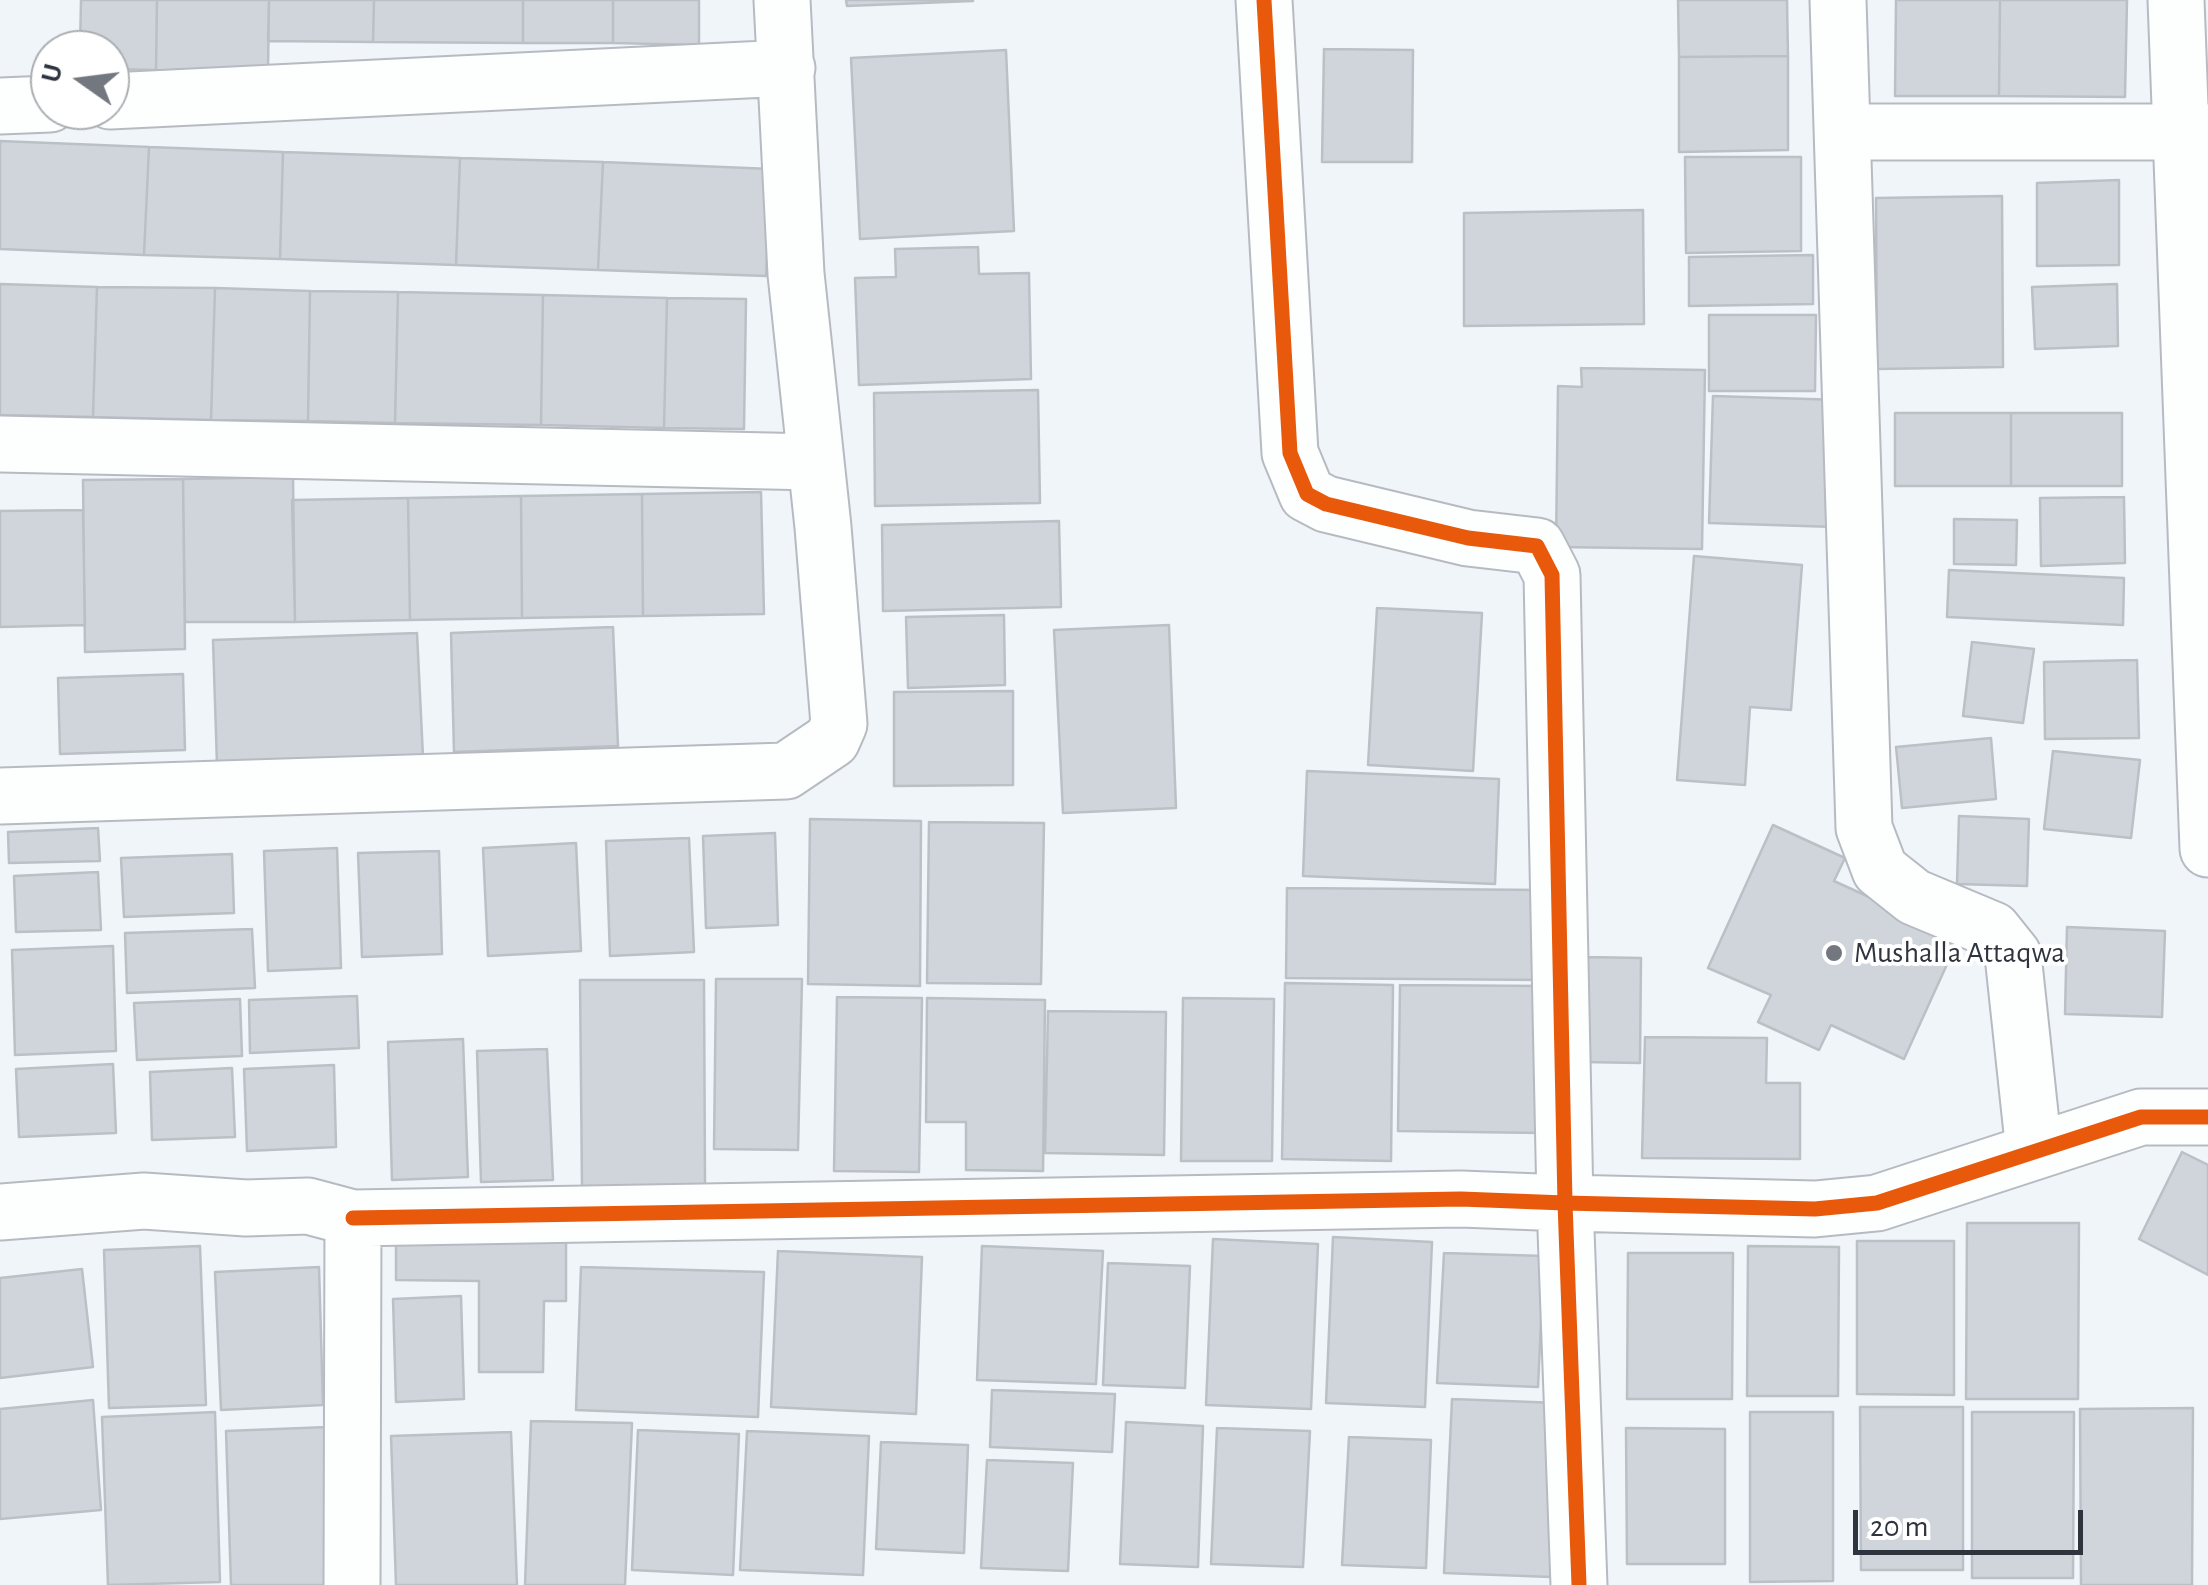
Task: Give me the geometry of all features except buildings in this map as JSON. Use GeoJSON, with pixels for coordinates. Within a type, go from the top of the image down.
{"type":"FeatureCollection","features":[{"type":"Feature","properties":{"kind":"street"},"geometry":{"type":"LineString","coordinates":[[0,796],[786,771],[832,740],[839,724],[824,527],[796,274],[782,0]]}},
{"type":"Feature","properties":{"kind":"street"},"geometry":{"type":"LineString","coordinates":[[1264,0],[1290,453],[1306,494],[1326,504],[1468,538],[1537,546],[1552,575],[1565,1204],[1579,1585]]}},
{"type":"Feature","properties":{"kind":"street"},"geometry":{"type":"LineString","coordinates":[[1838,0],[1864,828],[1880,870],[1914,897],[1992,930],[2013,955],[2034,1151]]}},
{"type":"Feature","properties":{"kind":"street"},"geometry":{"type":"LineString","coordinates":[[2176,0],[2194,132],[2208,849]]}},
{"type":"Feature","properties":{"kind":"street"},"geometry":{"type":"LineString","coordinates":[[130,100],[786,68]]}},
{"type":"Feature","properties":{"kind":"street"},"geometry":{"type":"LineString","coordinates":[[0,106],[30,105]]}},
{"type":"Feature","properties":{"kind":"street"},"geometry":{"type":"LineString","coordinates":[[1844,132],[2194,132]]}},
{"type":"Feature","properties":{"kind":"street"},"geometry":{"type":"LineString","coordinates":[[0,444],[815,462]]}},
{"type":"Feature","properties":{"kind":"street"},"geometry":{"type":"LineString","coordinates":[[0,1212],[144,1201],[246,1208],[308,1206],[353,1218],[1461,1199],[1815,1209],[1877,1203],[2141,1116],[2208,1117]]}},
{"type":"Feature","properties":{"kind":"street"},"geometry":{"type":"LineString","coordinates":[[352,1585],[353,1218]]}},
{"type":"Feature","properties":{"kind":"cycle path"},"geometry":{"type":"LineString","coordinates":[[1264,0],[1290,453],[1307,494],[1326,504],[1468,538],[1537,546],[1552,575],[1565,1203],[1815,1209],[1877,1203],[2141,1117],[2208,1117]]}},
{"type":"Feature","properties":{"kind":"cycle path"},"geometry":{"type":"LineString","coordinates":[[353,1218],[1461,1199],[1565,1203],[1579,1585]]}},
{"type":"Feature","properties":{"kind":"place","name":"Mushalla Attaqwa"},"geometry":{"type":"Point","coordinates":[1834,953]}}]}
